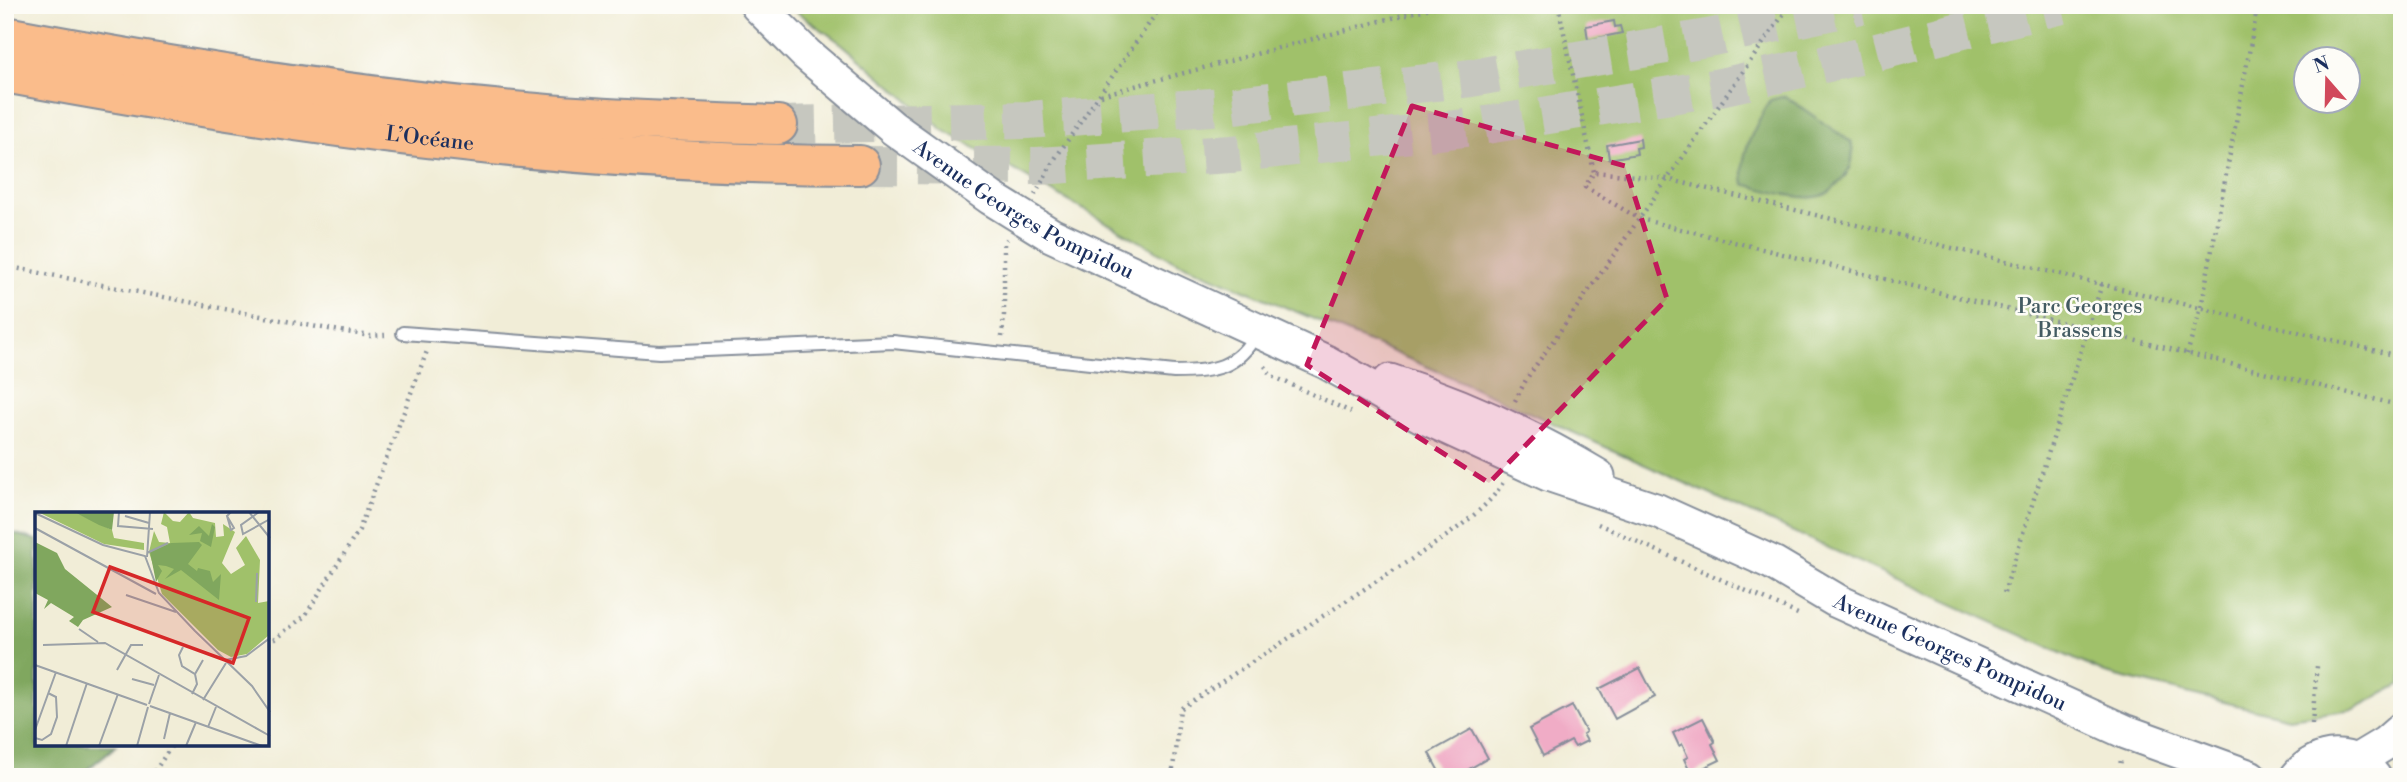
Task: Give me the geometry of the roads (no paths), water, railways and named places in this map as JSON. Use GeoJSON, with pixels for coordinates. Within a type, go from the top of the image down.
{"type":"FeatureCollection","features":[{"type":"Feature","properties":{"kind":"highway","name":"L’Océane"},"geometry":{"type":"LineString","coordinates":[[5,36],[208,72],[360,94],[606,119],[778,125]]}},
{"type":"Feature","properties":{"kind":"highway","name":"L’Océane"},"geometry":{"type":"LineString","coordinates":[[5,73],[260,116],[506,147],[712,163],[860,166]]}},
{"type":"Feature","properties":{"kind":"street","name":"Avenue Georges Pompidou"},"geometry":{"type":"LineString","coordinates":[[757,5],[806,54],[893,128],[991,198],[1051,235],[1326,362],[1432,394],[1560,453],[1658,511],[1773,563],[1837,601],[2113,726],[2250,777]]}},
{"type":"Feature","properties":{"kind":"street"},"geometry":{"type":"LineString","coordinates":[[2292,775],[2327,757],[2339,756],[2369,772],[2394,736]]}},
{"type":"Feature","properties":{"kind":"lane"},"geometry":{"type":"LineString","coordinates":[[403,333],[659,352],[893,342],[1174,373],[1204,372],[1224,366],[1236,359],[1251,344],[1257,332]]}},
{"type":"Feature","properties":{"kind":"tunnel"},"geometry":{"type":"LineString","coordinates":[[778,125],[1027,120],[1226,106],[1471,78],[1713,37],[1861,5]]}},
{"type":"Feature","properties":{"kind":"tunnel"},"geometry":{"type":"LineString","coordinates":[[860,165],[1037,166],[1231,154],[1475,127],[1720,87],[1869,54],[2062,5]]}},
{"type":"Feature","properties":{"kind":"park label","name":"Parc Georges Brassens"},"geometry":{"type":"Point","coordinates":[2080,318]}}]}
